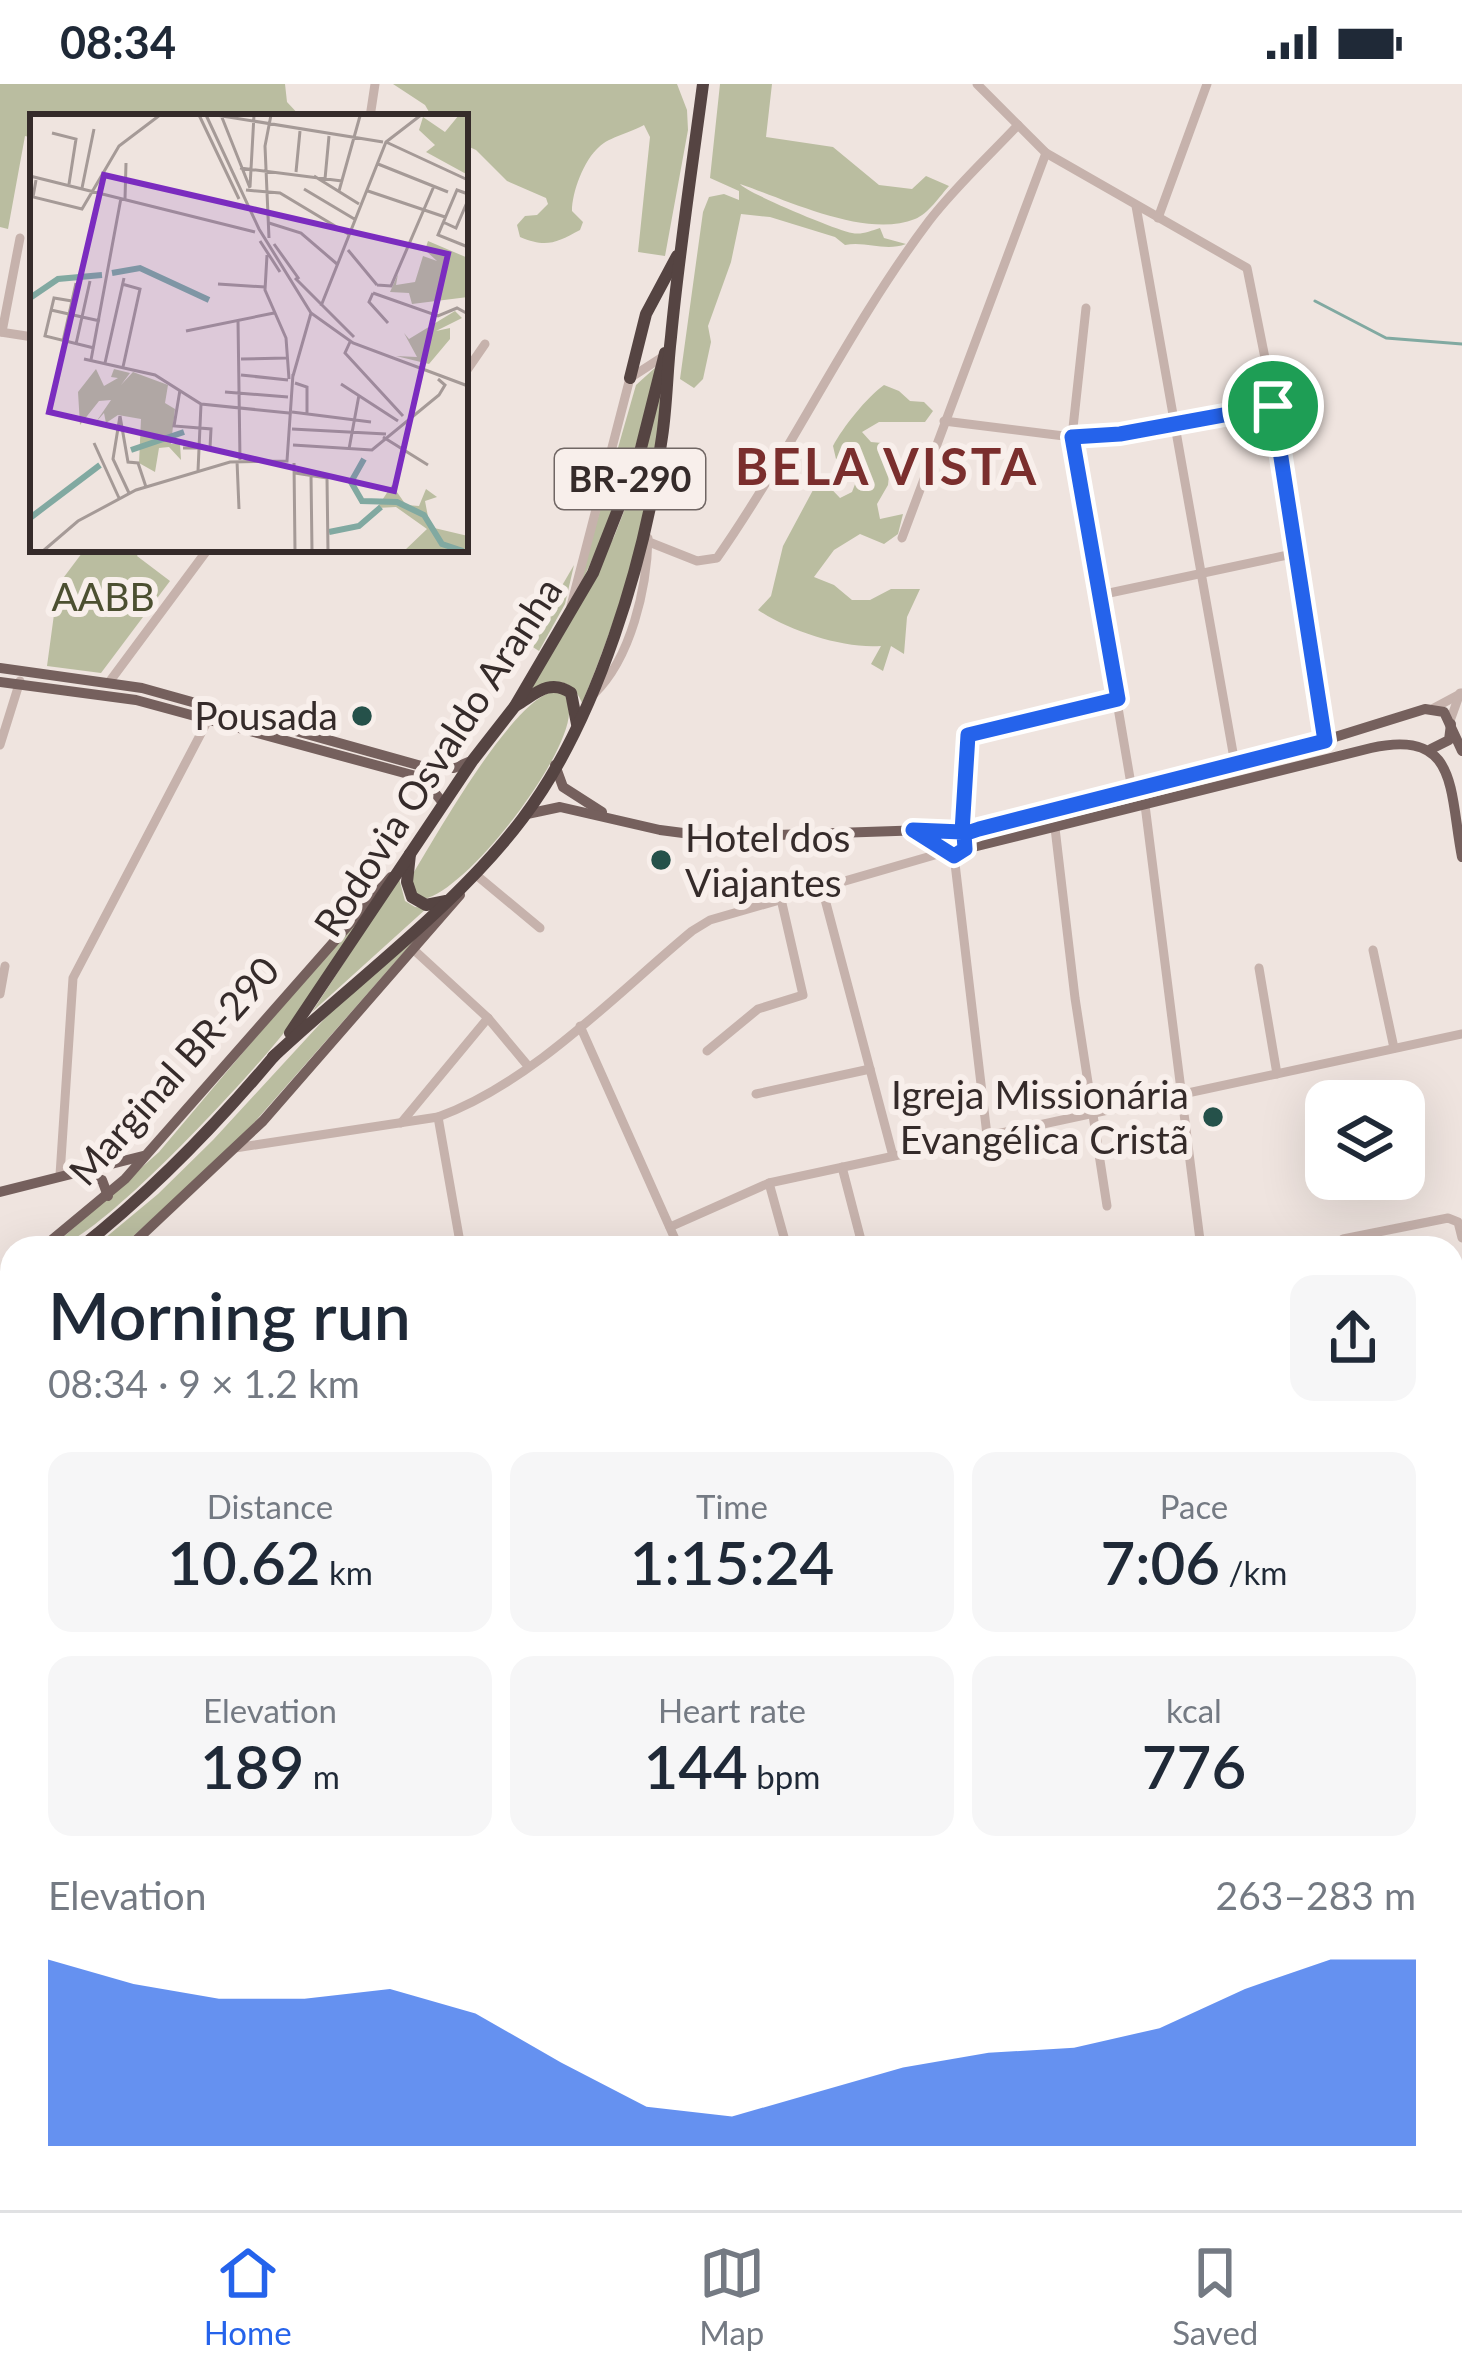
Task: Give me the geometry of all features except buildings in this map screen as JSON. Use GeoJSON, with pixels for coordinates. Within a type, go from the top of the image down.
{"type":"FeatureCollection","features":[{"type":"Feature","properties":{"kind":"highway","name":"Rodovia Osvaldo Aranha"},"geometry":{"type":"LineString","coordinates":[[273,1057],[471,878],[527,814],[594,694],[646,523],[662,439],[703,84]]}},
{"type":"Feature","properties":{"kind":"highway"},"geometry":{"type":"LineString","coordinates":[[630,378],[646,314],[683,244]]}},
{"type":"Feature","properties":{"kind":"highway","name":"Rodovia Osvaldo Aranha"},"geometry":{"type":"LineString","coordinates":[[94,1236],[226,1111],[273,1057],[349,950],[443,803],[515,706],[593,573],[639,456],[670,341]]}},
{"type":"Feature","properties":{"kind":"highway"},"geometry":{"type":"LineString","coordinates":[[515,706],[548,686],[561,686],[571,693],[577,725]]}},
{"type":"Feature","properties":{"kind":"highway"},"geometry":{"type":"LineString","coordinates":[[410,852],[406,883],[412,897],[426,905],[448,901]]}},
{"type":"Feature","properties":{"kind":"main road"},"geometry":{"type":"LineString","coordinates":[[0,668],[21,677],[136,700],[424,772],[473,760]]}},
{"type":"Feature","properties":{"kind":"main road"},"geometry":{"type":"LineString","coordinates":[[0,682],[21,677],[110,681],[424,772],[443,803]]}},
{"type":"Feature","properties":{"kind":"main road"},"geometry":{"type":"LineString","coordinates":[[913,830],[951,851],[1055,828],[1384,746],[1413,734],[1430,709]]}},
{"type":"Feature","properties":{"kind":"main road"},"geometry":{"type":"LineString","coordinates":[[527,814],[560,807],[664,831],[714,837],[913,830],[963,833],[1325,741],[1430,709],[1450,721],[1462,751]]}},
{"type":"Feature","properties":{"kind":"main road"},"geometry":{"type":"LineString","coordinates":[[1431,749],[1449,740],[1450,721]]}},
{"type":"Feature","properties":{"kind":"main road"},"geometry":{"type":"LineString","coordinates":[[1413,734],[1431,749],[1444,770],[1462,857]]}},
{"type":"Feature","properties":{"kind":"main road"},"geometry":{"type":"LineString","coordinates":[[555,765],[559,782],[569,793],[615,820]]}},
{"type":"Feature","properties":{"kind":"main road"},"geometry":{"type":"LineString","coordinates":[[948,830],[951,851]]}},
{"type":"Feature","properties":{"kind":"main road"},"geometry":{"type":"LineString","coordinates":[[951,851],[963,833]]}},
{"type":"Feature","properties":{"kind":"main road","name":"Marginal BR-290"},"geometry":{"type":"LineString","coordinates":[[57,1236],[107,1196],[146,1155],[332,939],[394,875]]}},
{"type":"Feature","properties":{"kind":"main road"},"geometry":{"type":"LineString","coordinates":[[142,1236],[263,1121],[471,878]]}},
{"type":"Feature","properties":{"kind":"main road"},"geometry":{"type":"LineString","coordinates":[[0,1192],[146,1155]]}},
{"type":"Feature","properties":{"kind":"main road"},"geometry":{"type":"LineString","coordinates":[[65,1174],[98,1177],[107,1196]]}},
{"type":"Feature","properties":{"kind":"street"},"geometry":{"type":"LineString","coordinates":[[370,114],[375,84]]}},
{"type":"Feature","properties":{"kind":"street"},"geometry":{"type":"LineString","coordinates":[[977,84],[1046,153],[1247,268],[1325,741]]}},
{"type":"Feature","properties":{"kind":"street"},"geometry":{"type":"LineString","coordinates":[[1158,218],[1207,84]]}},
{"type":"Feature","properties":{"kind":"street"},"geometry":{"type":"LineString","coordinates":[[649,542],[697,561],[717,558],[766,488],[827,379],[932,216],[1018,125]]}},
{"type":"Feature","properties":{"kind":"street"},"geometry":{"type":"LineString","coordinates":[[902,538],[1046,153]]}},
{"type":"Feature","properties":{"kind":"street"},"geometry":{"type":"LineString","coordinates":[[1136,206],[1234,764]]}},
{"type":"Feature","properties":{"kind":"street"},"geometry":{"type":"LineString","coordinates":[[1,332],[20,238]]}},
{"type":"Feature","properties":{"kind":"street"},"geometry":{"type":"LineString","coordinates":[[1086,308],[1072,437],[1132,790]]}},
{"type":"Feature","properties":{"kind":"street"},"geometry":{"type":"LineString","coordinates":[[468,369],[485,344]]}},
{"type":"Feature","properties":{"kind":"street"},"geometry":{"type":"LineString","coordinates":[[570,610],[630,378],[664,356]]}},
{"type":"Feature","properties":{"kind":"street"},"geometry":{"type":"LineString","coordinates":[[944,421],[1072,437],[1273,406]]}},
{"type":"Feature","properties":{"kind":"street"},"geometry":{"type":"LineString","coordinates":[[594,694],[606,681],[630,632],[649,542],[646,523]]}},
{"type":"Feature","properties":{"kind":"street"},"geometry":{"type":"LineString","coordinates":[[110,681],[206,552]]}},
{"type":"Feature","properties":{"kind":"street"},"geometry":{"type":"LineString","coordinates":[[1100,595],[1297,553]]}},
{"type":"Feature","properties":{"kind":"street"},"geometry":{"type":"LineString","coordinates":[[0,745],[21,677]]}},
{"type":"Feature","properties":{"kind":"street"},"geometry":{"type":"LineString","coordinates":[[1430,709],[1461,693]]}},
{"type":"Feature","properties":{"kind":"street"},"geometry":{"type":"LineString","coordinates":[[1450,721],[1461,693]]}},
{"type":"Feature","properties":{"kind":"street"},"geometry":{"type":"LineString","coordinates":[[963,833],[968,735],[1118,699]]}},
{"type":"Feature","properties":{"kind":"street"},"geometry":{"type":"LineString","coordinates":[[65,1174],[73,978],[208,720]]}},
{"type":"Feature","properties":{"kind":"street"},"geometry":{"type":"LineString","coordinates":[[1145,805],[1200,1236]]}},
{"type":"Feature","properties":{"kind":"street"},"geometry":{"type":"LineString","coordinates":[[1055,828],[1107,1206]]}},
{"type":"Feature","properties":{"kind":"street"},"geometry":{"type":"LineString","coordinates":[[235,1148],[438,1117],[478,1100],[528,1066],[710,920],[951,851],[987,1135]]}},
{"type":"Feature","properties":{"kind":"street"},"geometry":{"type":"LineString","coordinates":[[471,878],[540,928]]}},
{"type":"Feature","properties":{"kind":"street"},"geometry":{"type":"LineString","coordinates":[[822,888],[893,1156]]}},
{"type":"Feature","properties":{"kind":"street"},"geometry":{"type":"LineString","coordinates":[[707,1051],[758,1009],[798,999],[805,991],[781,899]]}},
{"type":"Feature","properties":{"kind":"street"},"geometry":{"type":"LineString","coordinates":[[414,950],[488,1018],[528,1066]]}},
{"type":"Feature","properties":{"kind":"street"},"geometry":{"type":"LineString","coordinates":[[1373,950],[1394,1048]]}},
{"type":"Feature","properties":{"kind":"street"},"geometry":{"type":"LineString","coordinates":[[0,994],[4,967]]}},
{"type":"Feature","properties":{"kind":"street"},"geometry":{"type":"LineString","coordinates":[[1259,968],[1277,1074]]}},
{"type":"Feature","properties":{"kind":"street"},"geometry":{"type":"LineString","coordinates":[[401,1123],[488,1018]]}},
{"type":"Feature","properties":{"kind":"street"},"geometry":{"type":"LineString","coordinates":[[580,1026],[674,1236]]}},
{"type":"Feature","properties":{"kind":"street"},"geometry":{"type":"LineString","coordinates":[[670,1227],[769,1183],[1462,1034]]}},
{"type":"Feature","properties":{"kind":"street"},"geometry":{"type":"LineString","coordinates":[[756,1094],[870,1070]]}},
{"type":"Feature","properties":{"kind":"street"},"geometry":{"type":"LineString","coordinates":[[438,1117],[459,1236]]}},
{"type":"Feature","properties":{"kind":"street"},"geometry":{"type":"LineString","coordinates":[[263,1121],[265,1133],[280,1142]]}},
{"type":"Feature","properties":{"kind":"street"},"geometry":{"type":"LineString","coordinates":[[842,1167],[860,1236]]}},
{"type":"Feature","properties":{"kind":"street"},"geometry":{"type":"LineString","coordinates":[[769,1183],[784,1236]]}},
{"type":"Feature","properties":{"kind":"street"},"geometry":{"type":"LineString","coordinates":[[1358,1236],[1448,1218],[1458,1222],[1462,1236]]}},
{"type":"Feature","properties":{"kind":"green space"},"geometry":{"type":"Polygon","coordinates":[[[0,84],[285,84],[287,102],[298,114],[30,114],[30,137],[25,136],[8,229],[0,227],[0,84]]]}},
{"type":"Feature","properties":{"kind":"green space"},"geometry":{"type":"Polygon","coordinates":[[[393,84],[677,84],[687,110],[688,130],[665,256],[638,252],[650,137],[644,125],[603,143],[588,160],[572,211],[583,222],[580,230],[544,243],[520,237],[517,225],[525,216],[537,215],[548,204],[546,198],[507,181],[468,146],[468,114],[430,114],[425,105],[393,84]]]}},
{"type":"Feature","properties":{"kind":"green space"},"geometry":{"type":"Polygon","coordinates":[[[720,84],[772,84],[766,137],[833,147],[879,185],[912,189],[926,176],[949,186],[920,217],[874,224],[827,215],[740,184],[828,225],[856,233],[880,228],[884,238],[906,244],[845,245],[835,237],[770,217],[741,214],[731,262],[708,326],[711,342],[703,379],[694,388],[680,379],[703,212],[709,197],[724,194],[739,200],[739,191],[710,178],[720,84]]]}},
{"type":"Feature","properties":{"kind":"green space"},"geometry":{"type":"Polygon","coordinates":[[[657,366],[623,482],[576,594],[636,385],[657,366]]]}},
{"type":"Feature","properties":{"kind":"green space"},"geometry":{"type":"Polygon","coordinates":[[[884,385],[910,401],[924,402],[933,411],[925,422],[879,422],[862,432],[871,442],[892,444],[888,485],[877,504],[880,519],[903,514],[898,534],[884,544],[860,534],[834,550],[814,577],[852,600],[870,600],[891,589],[920,589],[907,617],[904,654],[891,646],[883,671],[871,664],[881,646],[817,637],[758,610],[771,596],[783,546],[820,477],[840,498],[852,492],[857,479],[851,466],[836,459],[833,446],[884,385]]]}},
{"type":"Feature","properties":{"kind":"green space"},"geometry":{"type":"Polygon","coordinates":[[[660,393],[660,427],[647,507],[623,593],[582,703],[571,687],[557,682],[524,696],[614,537],[660,393]]]}},
{"type":"Feature","properties":{"kind":"green space","name":"AABB"},"geometry":{"type":"Polygon","coordinates":[[[83,552],[139,552],[137,556],[170,581],[101,673],[47,666],[58,585],[83,552]]]}},
{"type":"Feature","properties":{"kind":"green space"},"geometry":{"type":"Polygon","coordinates":[[[574,565],[565,604],[539,651],[528,644],[574,565]]]}},
{"type":"Feature","properties":{"kind":"green space"},"geometry":{"type":"Polygon","coordinates":[[[551,692],[565,694],[569,713],[564,734],[535,789],[466,872],[424,899],[415,894],[414,872],[476,772],[515,720],[551,692]]]}},
{"type":"Feature","properties":{"kind":"green space"},"geometry":{"type":"Polygon","coordinates":[[[399,878],[405,901],[427,908],[312,1012],[399,878]]]}},
{"type":"Feature","properties":{"kind":"green space"},"geometry":{"type":"Polygon","coordinates":[[[376,895],[290,1025],[246,1077],[102,1219],[78,1236],[64,1236],[159,1152],[376,895]]]}},
{"type":"Feature","properties":{"kind":"green space"},"geometry":{"type":"Polygon","coordinates":[[[433,919],[237,1142],[133,1236],[107,1236],[213,1140],[341,1001],[433,919]]]}},
{"type":"Feature","properties":{"kind":"waterway"},"geometry":{"type":"LineString","coordinates":[[1315,301],[1386,338],[1462,344]]}},
{"type":"Feature","properties":{"kind":"place","name":"Pousada"},"geometry":{"type":"Point","coordinates":[362,716]}},
{"type":"Feature","properties":{"kind":"place","name":"Hotel dos Viajantes"},"geometry":{"type":"Point","coordinates":[661,860]}},
{"type":"Feature","properties":{"kind":"place","name":"Igreja Missionária Evangélica Cristã"},"geometry":{"type":"Point","coordinates":[1213,1117]}},
{"type":"Feature","properties":{"kind":"district","name":"BELA VISTA"},"geometry":{"type":"Point","coordinates":[887,467]}},
{"type":"Feature","properties":{"kind":"route"},"geometry":{"type":"LineString","coordinates":[[1273,406],[1325,741],[979,829],[964,834],[965,849],[954,856],[913,830],[962,832],[968,735],[1118,699],[1072,437],[1120,434],[1273,406]]}}]}
